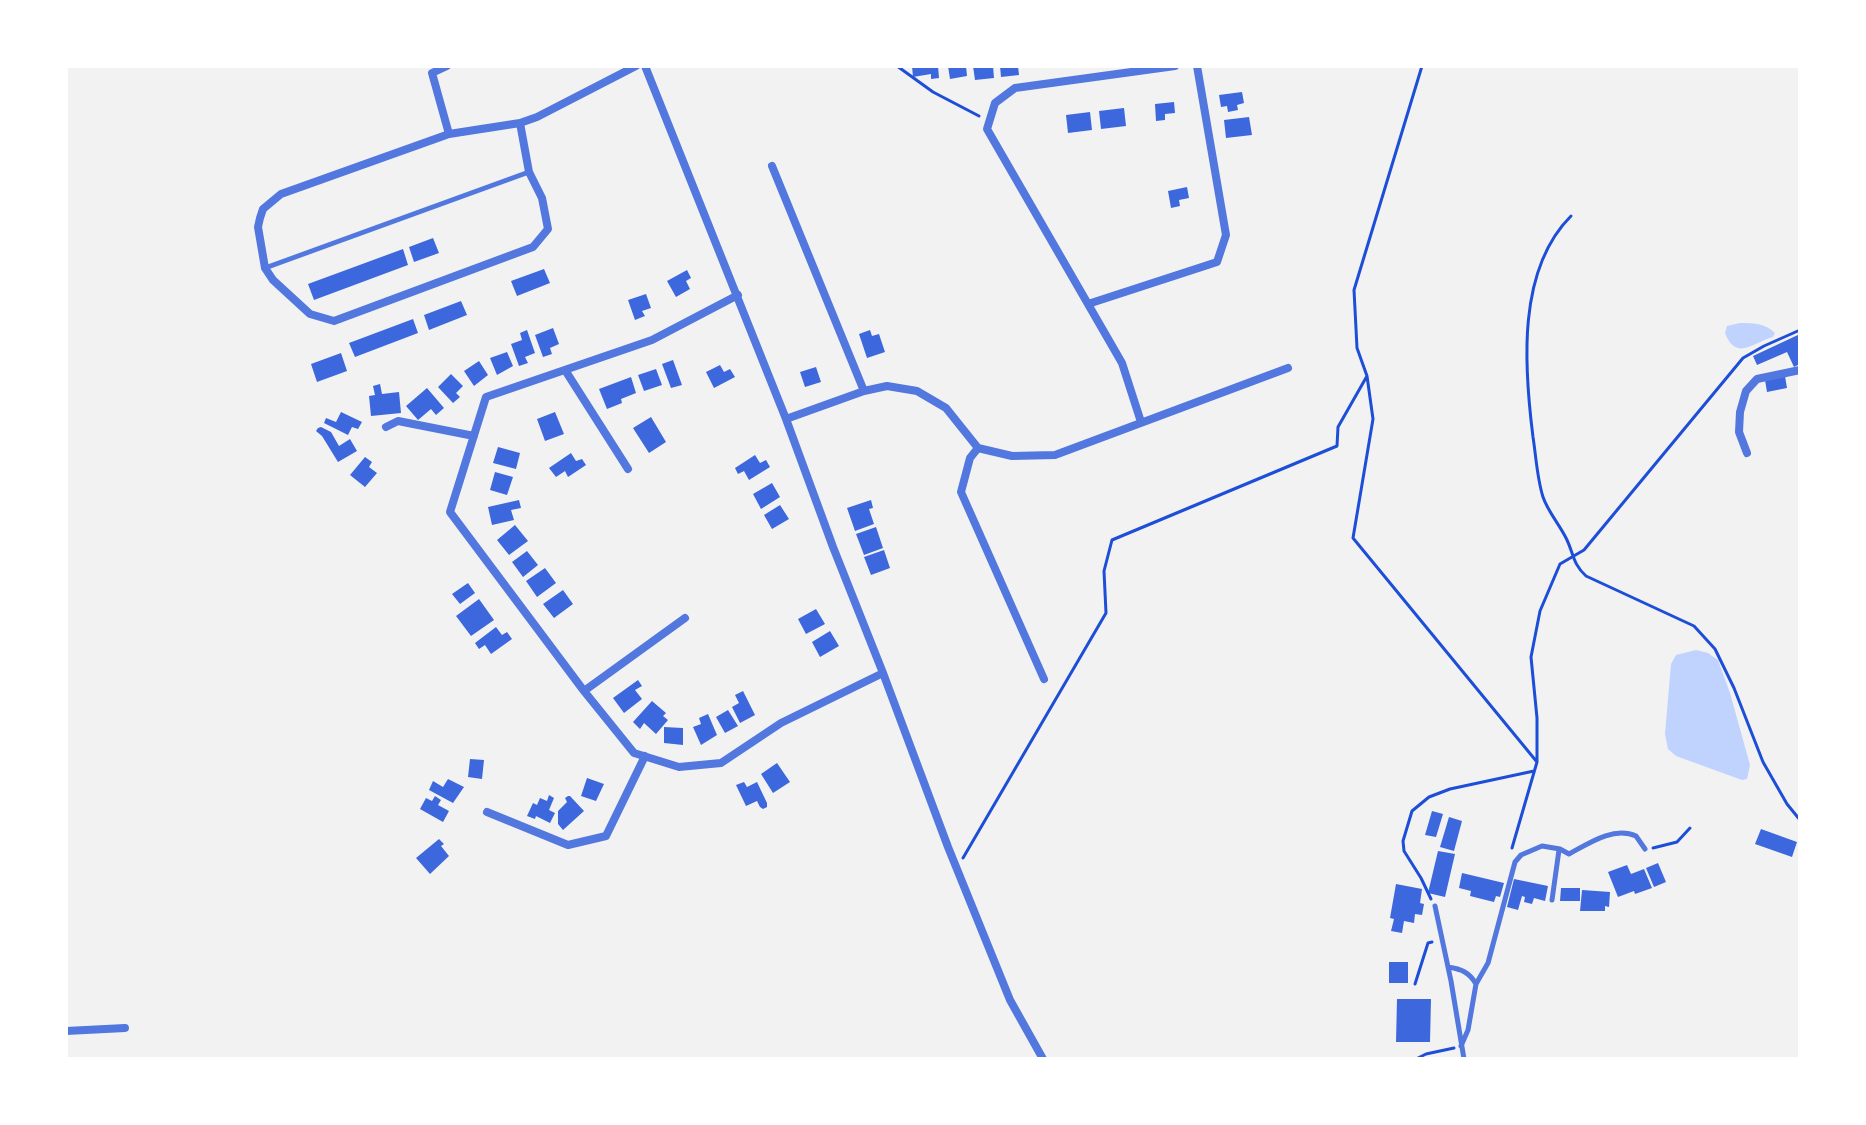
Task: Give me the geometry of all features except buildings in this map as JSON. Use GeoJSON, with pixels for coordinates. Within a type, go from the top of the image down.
{"type":"FeatureCollection","features":[{"type":"Feature","properties":{"kind":"street"},"geometry":{"type":"LineString","coordinates":[[447,66],[432,73],[449,134]]}},
{"type":"Feature","properties":{"kind":"street"},"geometry":{"type":"LineString","coordinates":[[520,123],[529,172],[542,198],[548,229],[533,247],[334,321],[310,314],[273,280],[265,268],[258,227],[263,209],[281,194],[449,134],[520,123],[537,117],[636,66]]}},
{"type":"Feature","properties":{"kind":"street"},"geometry":{"type":"LineString","coordinates":[[645,66],[738,295],[957,869],[1010,1000],[1043,1059]]}},
{"type":"Feature","properties":{"kind":"street"},"geometry":{"type":"LineString","coordinates":[[1141,422],[1122,363],[987,129],[995,103],[1015,88],[1102,71],[1175,66]]}},
{"type":"Feature","properties":{"kind":"street"},"geometry":{"type":"LineString","coordinates":[[1088,304],[1217,262],[1226,235],[1197,66]]}},
{"type":"Feature","properties":{"kind":"street"},"geometry":{"type":"LineString","coordinates":[[772,166],[864,391]]}},
{"type":"Feature","properties":{"kind":"street"},"geometry":{"type":"LineString","coordinates":[[738,295],[652,340],[486,397],[450,512],[634,753],[679,767],[721,763],[781,723],[883,673]]}},
{"type":"Feature","properties":{"kind":"street"},"geometry":{"type":"LineString","coordinates":[[786,419],[887,386],[917,391],[946,408],[978,448],[1012,456],[1055,455],[1288,368]]}},
{"type":"Feature","properties":{"kind":"street"},"geometry":{"type":"LineString","coordinates":[[565,370],[628,469]]}},
{"type":"Feature","properties":{"kind":"street"},"geometry":{"type":"LineString","coordinates":[[1747,453],[1739,432],[1746,391],[1757,379],[1800,370]]}},
{"type":"Feature","properties":{"kind":"street"},"geometry":{"type":"LineString","coordinates":[[386,427],[398,421],[474,436]]}},
{"type":"Feature","properties":{"kind":"street"},"geometry":{"type":"LineString","coordinates":[[978,448],[970,458],[961,492],[1044,679]]}},
{"type":"Feature","properties":{"kind":"street"},"geometry":{"type":"LineString","coordinates":[[584,691],[685,618]]}},
{"type":"Feature","properties":{"kind":"street"},"geometry":{"type":"LineString","coordinates":[[487,812],[568,845],[606,836],[645,756]]}},
{"type":"Feature","properties":{"kind":"street"},"geometry":{"type":"LineString","coordinates":[[66,1031],[125,1028]]}},
{"type":"Feature","properties":{"kind":"lane"},"geometry":{"type":"LineString","coordinates":[[265,268],[529,172]]}},
{"type":"Feature","properties":{"kind":"lane"},"geometry":{"type":"LineString","coordinates":[[1461,1046],[1468,1030],[1476,984],[1488,963],[1515,862],[1521,855],[1542,846],[1569,854],[1598,839],[1621,832],[1636,836],[1645,849]]}},
{"type":"Feature","properties":{"kind":"lane"},"geometry":{"type":"LineString","coordinates":[[1552,900],[1560,849]]}},
{"type":"Feature","properties":{"kind":"lane"},"geometry":{"type":"LineString","coordinates":[[1435,906],[1464,1059]]}},
{"type":"Feature","properties":{"kind":"lane"},"geometry":{"type":"LineString","coordinates":[[1448,967],[1461,969],[1476,984]]}},
{"type":"Feature","properties":{"kind":"path"},"geometry":{"type":"LineString","coordinates":[[897,66],[933,92],[990,121]]}},
{"type":"Feature","properties":{"kind":"path"},"geometry":{"type":"LineString","coordinates":[[1422,66],[1354,290],[1357,348],[1367,376],[1373,419],[1353,538],[1537,762]]}},
{"type":"Feature","properties":{"kind":"path"},"geometry":{"type":"LineString","coordinates":[[1571,216],[1557,231],[1542,259],[1526,341],[1528,396],[1544,498],[1566,539],[1576,566],[1586,576],[1694,626],[1715,649],[1763,762],[1800,820]]}},
{"type":"Feature","properties":{"kind":"path"},"geometry":{"type":"LineString","coordinates":[[1515,862],[1510,855],[1537,762],[1537,718],[1531,657],[1540,611],[1560,564],[1584,550],[1743,358],[1800,330]]}},
{"type":"Feature","properties":{"kind":"path"},"geometry":{"type":"LineString","coordinates":[[957,869],[1106,613],[1104,571],[1112,540],[1337,446],[1338,427],[1367,376]]}},
{"type":"Feature","properties":{"kind":"path"},"geometry":{"type":"LineString","coordinates":[[1435,906],[1404,851],[1406,824],[1412,811],[1429,797],[1450,789],[1534,771]]}},
{"type":"Feature","properties":{"kind":"path"},"geometry":{"type":"LineString","coordinates":[[1645,849],[1677,842],[1690,828]]}},
{"type":"Feature","properties":{"kind":"path"},"geometry":{"type":"LineString","coordinates":[[1415,984],[1428,943],[1443,938]]}},
{"type":"Feature","properties":{"kind":"path"},"geometry":{"type":"LineString","coordinates":[[1416,1059],[1461,1046]]}},
{"type":"Feature","properties":{"kind":"water"},"geometry":{"type":"Polygon","coordinates":[[[1740,323],[1763,325],[1775,333],[1773,337],[1752,346],[1734,347],[1725,333],[1727,326],[1740,323]]]}},
{"type":"Feature","properties":{"kind":"water"},"geometry":{"type":"Polygon","coordinates":[[[1696,650],[1718,660],[1750,765],[1747,779],[1742,780],[1676,756],[1668,749],[1665,734],[1671,664],[1676,655],[1696,650]]]}}]}
